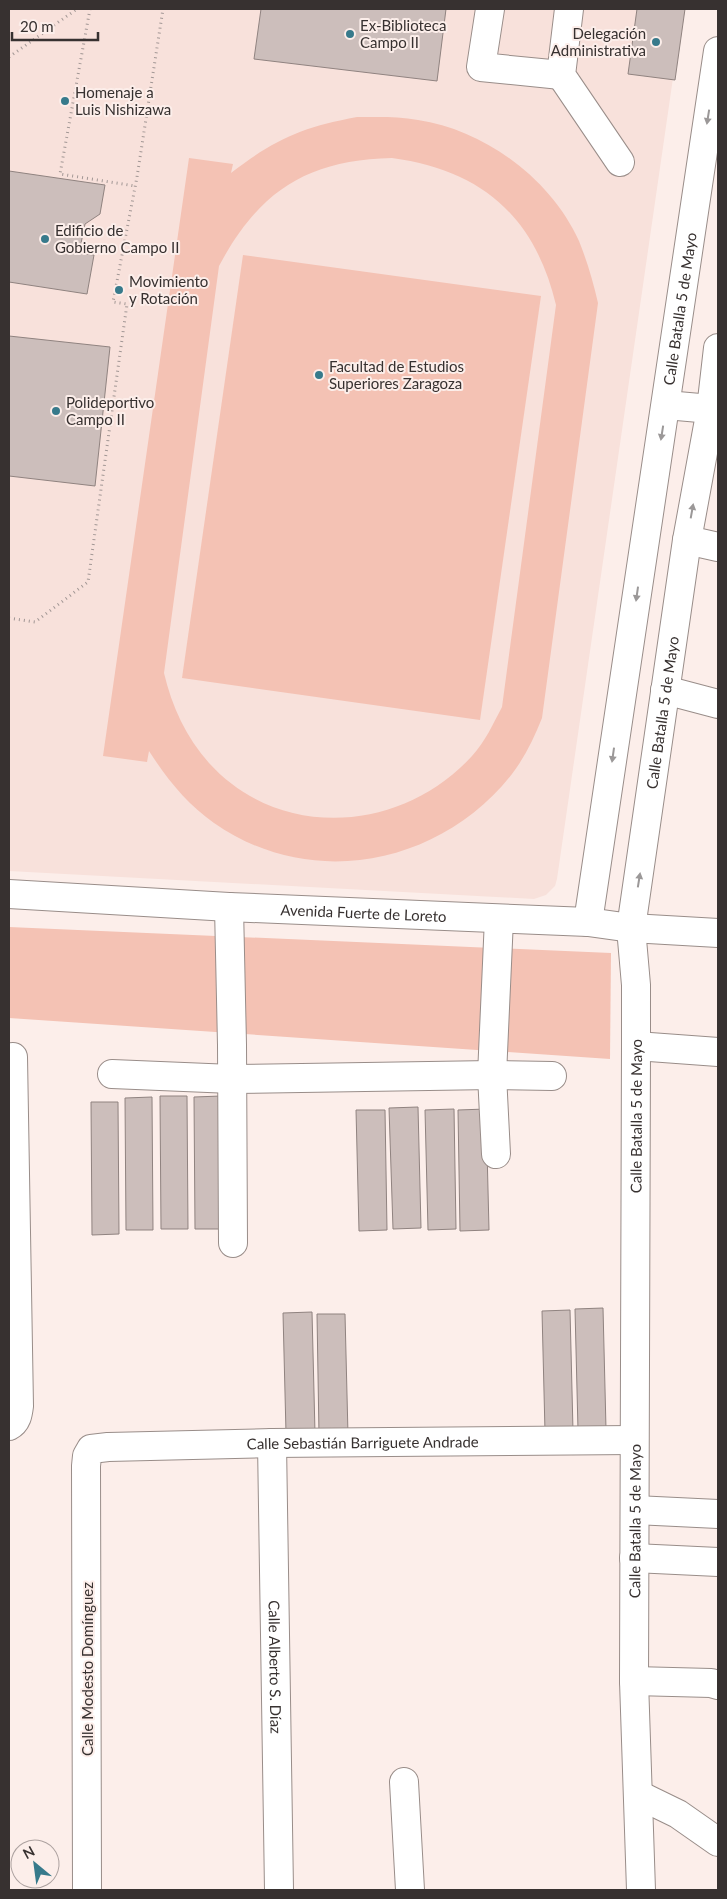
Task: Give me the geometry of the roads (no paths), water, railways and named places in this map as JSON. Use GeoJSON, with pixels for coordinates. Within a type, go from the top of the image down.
{"type":"FeatureCollection","features":[{"type":"Feature","properties":{"kind":"street"},"geometry":{"type":"LineString","coordinates":[[490,9],[481,67],[561,75]]}},
{"type":"Feature","properties":{"kind":"street"},"geometry":{"type":"LineString","coordinates":[[569,9],[561,75],[620,162]]}},
{"type":"Feature","properties":{"kind":"street","name":"Calle Batalla 5 de Mayo"},"geometry":{"type":"LineString","coordinates":[[588,922],[666,405],[708,181],[718,51]]}},
{"type":"Feature","properties":{"kind":"street","name":"Calle Batalla 5 de Mayo"},"geometry":{"type":"LineString","coordinates":[[641,1890],[634,1681],[636,986],[631,928],[687,540],[711,409],[718,348]]}},
{"type":"Feature","properties":{"kind":"street"},"geometry":{"type":"LineString","coordinates":[[666,405],[711,409]]}},
{"type":"Feature","properties":{"kind":"street"},"geometry":{"type":"LineString","coordinates":[[687,540],[718,547]]}},
{"type":"Feature","properties":{"kind":"street"},"geometry":{"type":"LineString","coordinates":[[665,690],[718,704]]}},
{"type":"Feature","properties":{"kind":"street","name":"Avenida Fuerte de Loreto"},"geometry":{"type":"LineString","coordinates":[[9,894],[229,907],[588,922],[631,928],[718,933]]}},
{"type":"Feature","properties":{"kind":"street"},"geometry":{"type":"LineString","coordinates":[[229,907],[233,1243]]}},
{"type":"Feature","properties":{"kind":"street"},"geometry":{"type":"LineString","coordinates":[[496,1154],[492,1074],[499,919]]}},
{"type":"Feature","properties":{"kind":"street"},"geometry":{"type":"LineString","coordinates":[[636,1046],[718,1052]]}},
{"type":"Feature","properties":{"kind":"street"},"geometry":{"type":"LineString","coordinates":[[11,1425],[17,1416],[19,1406],[13,1057]]}},
{"type":"Feature","properties":{"kind":"street"},"geometry":{"type":"LineString","coordinates":[[112,1074],[232,1079],[492,1074],[552,1076]]}},
{"type":"Feature","properties":{"kind":"street","name":"Calle Sebastián Barriguete Andrade"},"geometry":{"type":"LineString","coordinates":[[91,1449],[272,1443],[634,1440]]}},
{"type":"Feature","properties":{"kind":"street","name":"Calle Alberto S. Díaz"},"geometry":{"type":"LineString","coordinates":[[272,1443],[279,1890]]}},
{"type":"Feature","properties":{"kind":"street","name":"Calle Modesto Domínguez"},"geometry":{"type":"LineString","coordinates":[[87,1890],[86,1466],[87,1456],[91,1449]]}},
{"type":"Feature","properties":{"kind":"street"},"geometry":{"type":"LineString","coordinates":[[635,1510],[718,1514]]}},
{"type":"Feature","properties":{"kind":"street"},"geometry":{"type":"LineString","coordinates":[[634,1558],[718,1562]]}},
{"type":"Feature","properties":{"kind":"street"},"geometry":{"type":"LineString","coordinates":[[634,1681],[711,1683],[718,1685]]}},
{"type":"Feature","properties":{"kind":"street"},"geometry":{"type":"LineString","coordinates":[[404,1782],[410,1890]]}},
{"type":"Feature","properties":{"kind":"street"},"geometry":{"type":"LineString","coordinates":[[639,1795],[678,1814],[718,1842]]}},
{"type":"Feature","properties":{"kind":"place","name":"Ex-Biblioteca Campo II"},"geometry":{"type":"Point","coordinates":[350,34]}},
{"type":"Feature","properties":{"kind":"place","name":"Delegación Administrativa"},"geometry":{"type":"Point","coordinates":[656,42]}},
{"type":"Feature","properties":{"kind":"place","name":"Homenaje a Luis Nishizawa"},"geometry":{"type":"Point","coordinates":[65,101]}},
{"type":"Feature","properties":{"kind":"place","name":"Edificio de Gobierno Campo II"},"geometry":{"type":"Point","coordinates":[45,239]}},
{"type":"Feature","properties":{"kind":"place","name":"Movimiento y Rotación"},"geometry":{"type":"Point","coordinates":[119,290]}},
{"type":"Feature","properties":{"kind":"place","name":"Facultad de Estudios Superiores Zaragoza"},"geometry":{"type":"Point","coordinates":[319,375]}},
{"type":"Feature","properties":{"kind":"place","name":"Polideportivo Campo II"},"geometry":{"type":"Point","coordinates":[56,411]}}]}
